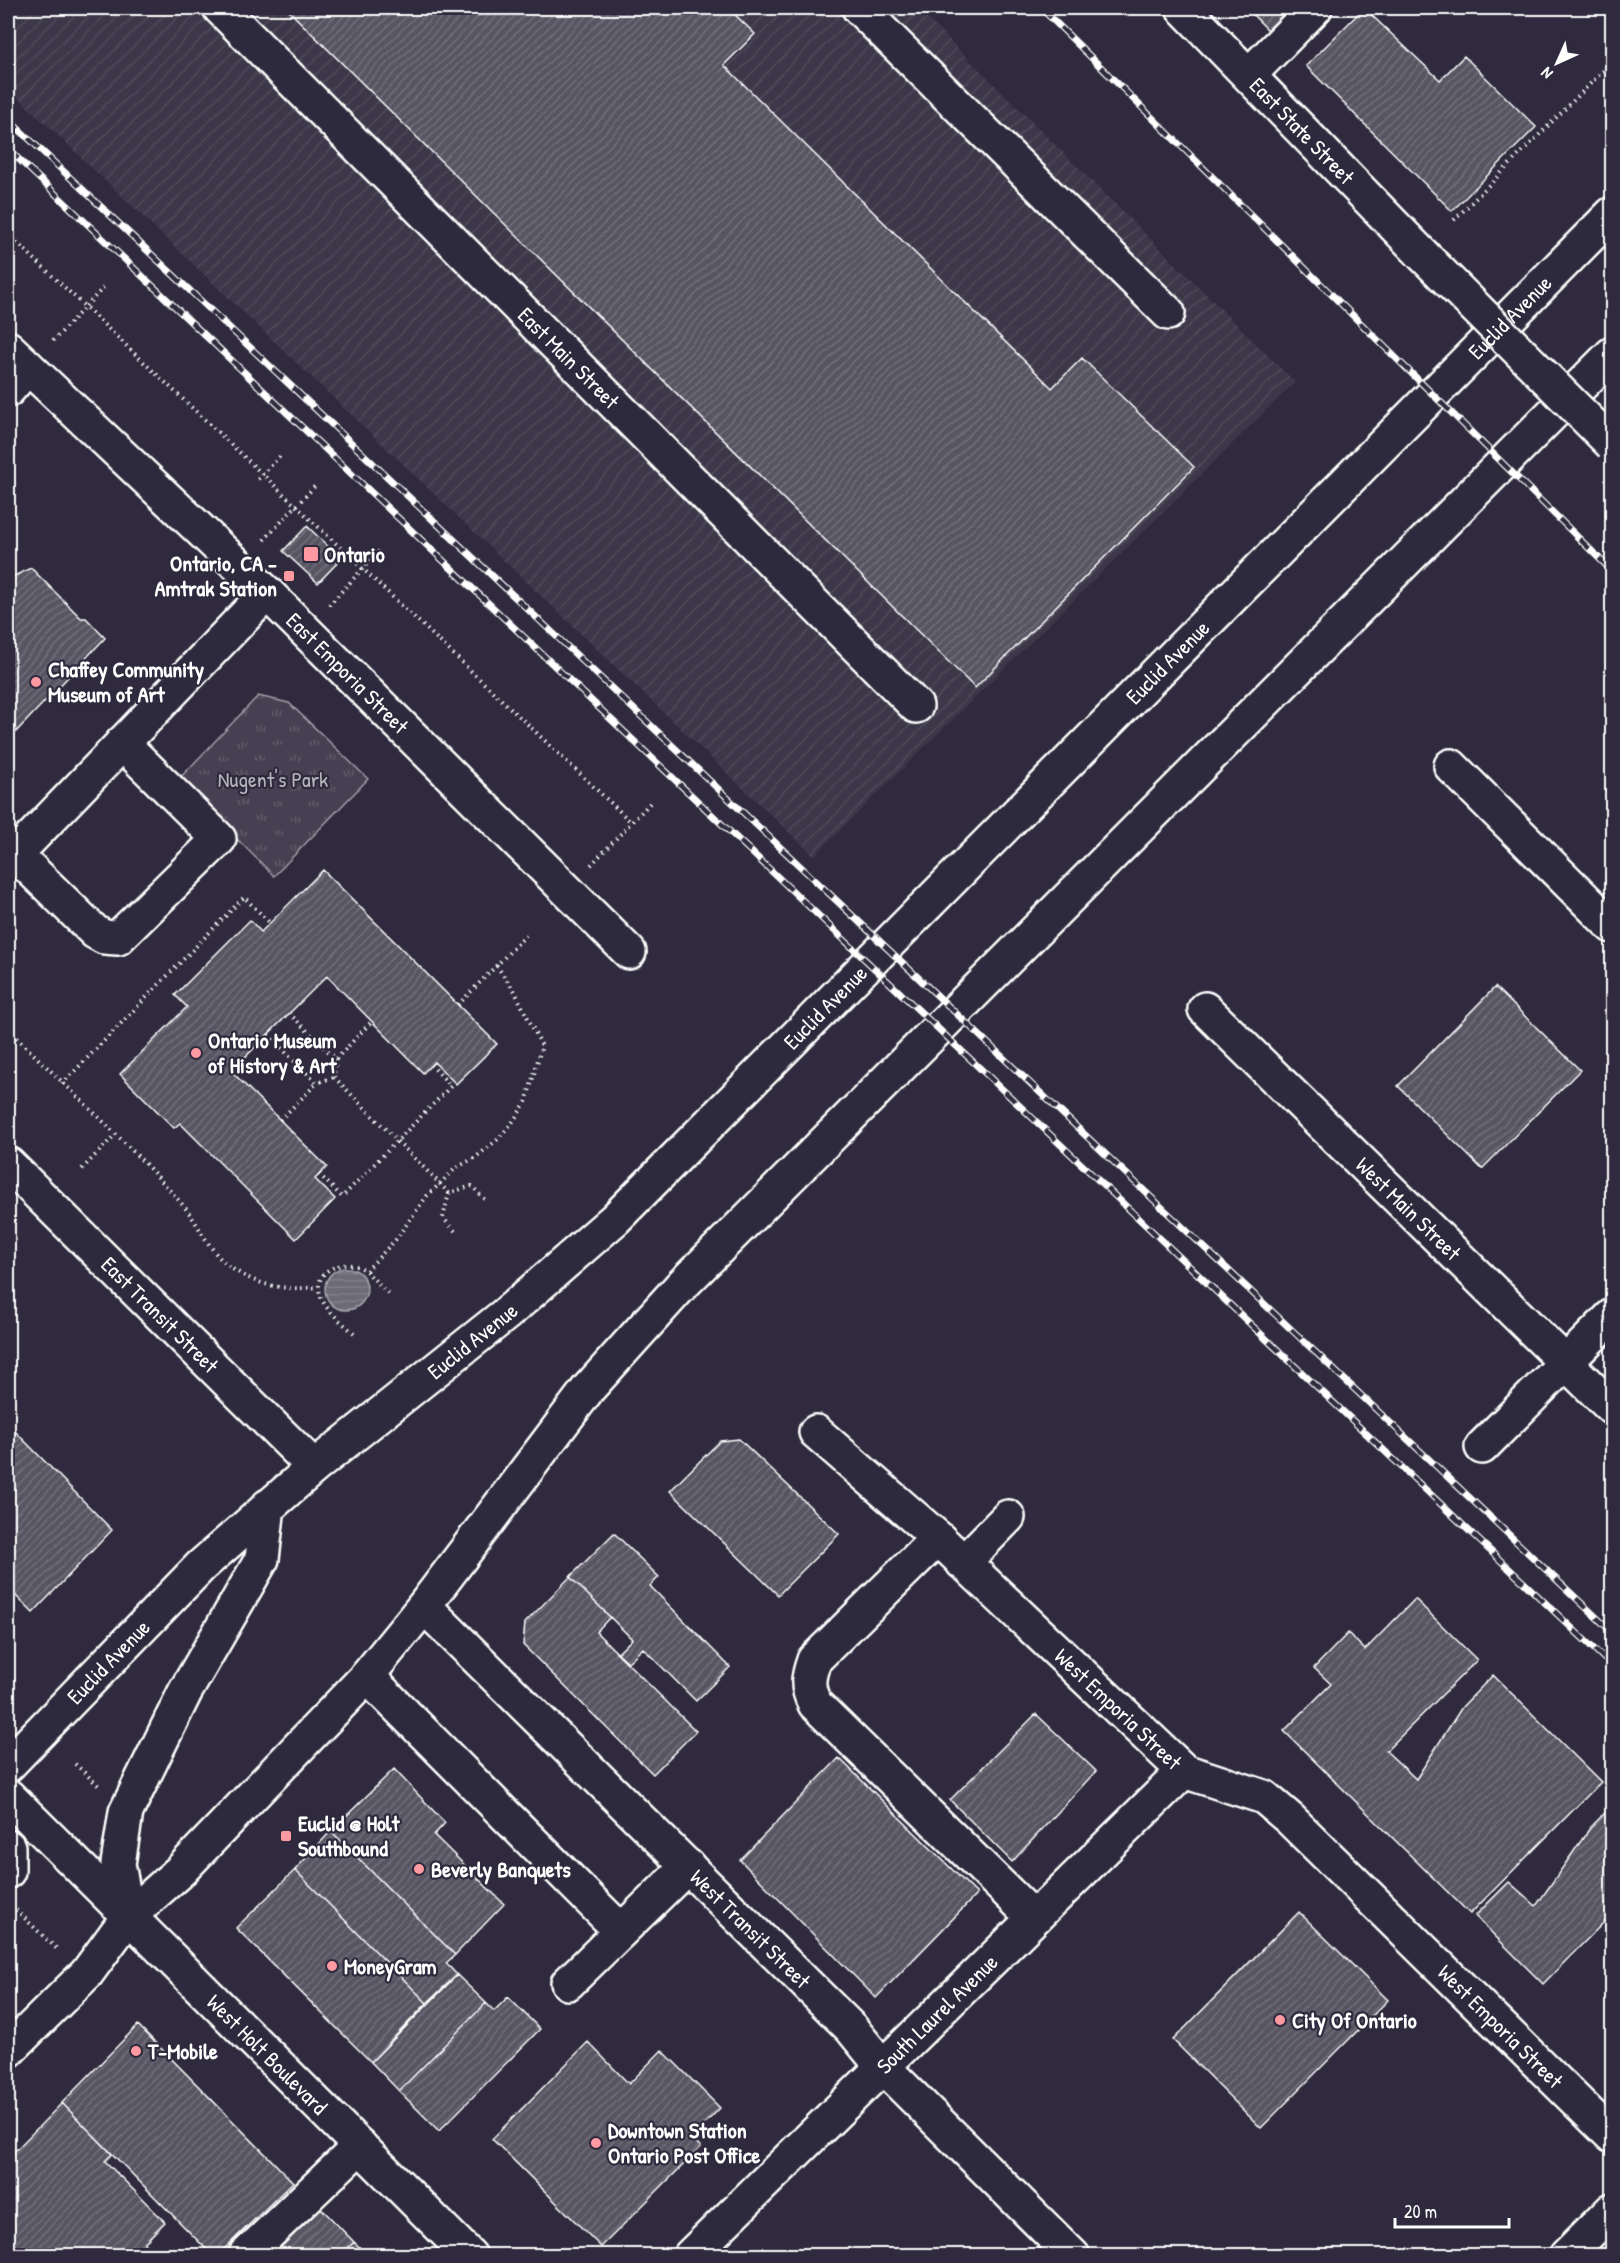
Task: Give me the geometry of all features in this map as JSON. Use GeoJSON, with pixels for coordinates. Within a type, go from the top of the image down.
{"type":"FeatureCollection","features":[{"type":"Feature","properties":{"kind":"street","name":"East Main Street"},"geometry":{"type":"LineString","coordinates":[[220,8],[916,706]]}},
{"type":"Feature","properties":{"kind":"street"},"geometry":{"type":"LineString","coordinates":[[859,8],[1168,314]]}},
{"type":"Feature","properties":{"kind":"street","name":"East State Street"},"geometry":{"type":"LineString","coordinates":[[1183,8],[1422,254],[1612,444]]}},
{"type":"Feature","properties":{"kind":"street"},"geometry":{"type":"LineString","coordinates":[[1249,75],[1315,8]]}},
{"type":"Feature","properties":{"kind":"street","name":"Euclid Avenue"},"geometry":{"type":"LineString","coordinates":[[8,1765],[201,1566],[314,1467],[507,1313],[615,1219],[1612,214]]}},
{"type":"Feature","properties":{"kind":"street"},"geometry":{"type":"LineString","coordinates":[[8,2051],[87,1973],[128,1917],[180,1871],[367,1676],[424,1606],[588,1389],[680,1287],[1612,354]]}},
{"type":"Feature","properties":{"kind":"street","name":"East Emporia Street"},"geometry":{"type":"LineString","coordinates":[[14,368],[267,593],[629,952]]}},
{"type":"Feature","properties":{"kind":"street"},"geometry":{"type":"LineString","coordinates":[[122,743],[219,839],[118,938],[104,937],[95,932],[11,858],[122,743],[267,593]]}},
{"type":"Feature","properties":{"kind":"street"},"geometry":{"type":"LineString","coordinates":[[1451,766],[1612,926]]}},
{"type":"Feature","properties":{"kind":"street","name":"West Main Street"},"geometry":{"type":"LineString","coordinates":[[1205,1009],[1612,1408]]}},
{"type":"Feature","properties":{"kind":"street","name":"East Transit Street"},"geometry":{"type":"LineString","coordinates":[[8,1164],[314,1467]]}},
{"type":"Feature","properties":{"kind":"street"},"geometry":{"type":"LineString","coordinates":[[1482,1447],[1612,1316]]}},
{"type":"Feature","properties":{"kind":"street","name":"West Emporia Street"},"geometry":{"type":"LineString","coordinates":[[816,1432],[938,1538],[1184,1771],[1264,1797],[1290,1819],[1612,2136]]}},
{"type":"Feature","properties":{"kind":"street"},"geometry":{"type":"LineString","coordinates":[[128,1917],[118,1864],[126,1812],[185,1692],[262,1559],[268,1506]]}},
{"type":"Feature","properties":{"kind":"street"},"geometry":{"type":"LineString","coordinates":[[963,1563],[1008,1517]]}},
{"type":"Feature","properties":{"kind":"street"},"geometry":{"type":"LineString","coordinates":[[938,1538],[814,1660],[809,1675],[808,1691],[815,1704],[1034,1918]]}},
{"type":"Feature","properties":{"kind":"street","name":"West Transit Street"},"geometry":{"type":"LineString","coordinates":[[424,1606],[851,2028],[882,2066],[1073,2256]]}},
{"type":"Feature","properties":{"kind":"street"},"geometry":{"type":"LineString","coordinates":[[367,1676],[621,1931]]}},
{"type":"Feature","properties":{"kind":"street","name":"South Laurel Avenue"},"geometry":{"type":"LineString","coordinates":[[690,2256],[1184,1771]]}},
{"type":"Feature","properties":{"kind":"street","name":"West Holt Boulevard"},"geometry":{"type":"LineString","coordinates":[[8,1796],[470,2256]]}},
{"type":"Feature","properties":{"kind":"street"},"geometry":{"type":"LineString","coordinates":[[8,1847],[8,1871]]}},
{"type":"Feature","properties":{"kind":"street"},"geometry":{"type":"LineString","coordinates":[[568,1983],[688,1866]]}},
{"type":"Feature","properties":{"kind":"street"},"geometry":{"type":"LineString","coordinates":[[245,2256],[360,2146]]}},
{"type":"Feature","properties":{"kind":"street"},"geometry":{"type":"LineString","coordinates":[[1566,2256],[1612,2210]]}},
{"type":"Feature","properties":{"kind":"path"},"geometry":{"type":"LineString","coordinates":[[1454,220],[1612,62]]}},
{"type":"Feature","properties":{"kind":"path"},"geometry":{"type":"LineString","coordinates":[[8,234],[361,571],[631,822]]}},
{"type":"Feature","properties":{"kind":"path"},"geometry":{"type":"LineString","coordinates":[[14,368],[86,306],[104,287]]}},
{"type":"Feature","properties":{"kind":"path"},"geometry":{"type":"LineString","coordinates":[[258,479],[282,454]]}},
{"type":"Feature","properties":{"kind":"path"},"geometry":{"type":"LineString","coordinates":[[238,567],[315,486]]}},
{"type":"Feature","properties":{"kind":"path"},"geometry":{"type":"LineString","coordinates":[[304,631],[382,549]]}},
{"type":"Feature","properties":{"kind":"path"},"geometry":{"type":"LineString","coordinates":[[567,891],[651,802]]}},
{"type":"Feature","properties":{"kind":"path"},"geometry":{"type":"LineString","coordinates":[[62,1084],[244,897],[270,923]]}},
{"type":"Feature","properties":{"kind":"path"},"geometry":{"type":"LineString","coordinates":[[458,1005],[529,932]]}},
{"type":"Feature","properties":{"kind":"path"},"geometry":{"type":"LineString","coordinates":[[366,1271],[396,1239],[411,1215],[440,1184],[456,1168],[476,1157],[497,1140],[526,1102],[542,1046],[514,990],[496,965]]}},
{"type":"Feature","properties":{"kind":"path"},"geometry":{"type":"LineString","coordinates":[[289,1014],[336,1059]]}},
{"type":"Feature","properties":{"kind":"path"},"geometry":{"type":"LineString","coordinates":[[334,1077],[336,1059],[372,1021]]}},
{"type":"Feature","properties":{"kind":"path"},"geometry":{"type":"LineString","coordinates":[[8,1029],[182,1203],[214,1254],[223,1263],[248,1278],[271,1287],[294,1289],[319,1287]]}},
{"type":"Feature","properties":{"kind":"path"},"geometry":{"type":"LineString","coordinates":[[268,1035],[317,1083]]}},
{"type":"Feature","properties":{"kind":"path"},"geometry":{"type":"LineString","coordinates":[[320,1174],[342,1197],[451,1086],[431,1065]]}},
{"type":"Feature","properties":{"kind":"path"},"geometry":{"type":"LineString","coordinates":[[334,1077],[449,1193]]}},
{"type":"Feature","properties":{"kind":"path"},"geometry":{"type":"LineString","coordinates":[[280,1120],[317,1083],[334,1077]]}},
{"type":"Feature","properties":{"kind":"path"},"geometry":{"type":"LineString","coordinates":[[82,1169],[115,1135]]}},
{"type":"Feature","properties":{"kind":"path"},"geometry":{"type":"LineString","coordinates":[[449,1193],[472,1186],[485,1200]]}},
{"type":"Feature","properties":{"kind":"path"},"geometry":{"type":"LineString","coordinates":[[449,1193],[443,1218],[455,1231]]}},
{"type":"Feature","properties":{"kind":"path"},"geometry":{"type":"LineString","coordinates":[[354,1333],[322,1301],[319,1287],[324,1274],[336,1265],[350,1263],[366,1271],[390,1296]]}},
{"type":"Feature","properties":{"kind":"path"},"geometry":{"type":"LineString","coordinates":[[75,1764],[107,1794]]}},
{"type":"Feature","properties":{"kind":"path"},"geometry":{"type":"LineString","coordinates":[[16,1910],[58,1950]]}},
{"type":"Feature","properties":{"kind":"shaded area"},"geometry":{"type":"Polygon","coordinates":[[[8,8],[917,8],[1295,382],[814,856],[8,88],[8,8]]]}},
{"type":"Feature","properties":{"kind":"shaded area"},"geometry":{"type":"Polygon","coordinates":[[[346,1268],[361,1274],[367,1289],[361,1304],[346,1310],[331,1304],[325,1289],[331,1274],[346,1268]]]}},
{"type":"Feature","properties":{"kind":"green space","name":"Nugent's Park"},"geometry":{"type":"Polygon","coordinates":[[[258,696],[289,703],[368,779],[274,876],[178,780],[258,696]]]}},
{"type":"Feature","properties":{"kind":"building"},"geometry":{"type":"Polygon","coordinates":[[[286,8],[728,8],[755,34],[724,65],[1052,388],[1082,358],[1194,467],[975,688],[286,8]]]}},
{"type":"Feature","properties":{"kind":"building"},"geometry":{"type":"Polygon","coordinates":[[[1246,8],[1291,8],[1268,30],[1246,8]]]}},
{"type":"Feature","properties":{"kind":"building"},"geometry":{"type":"Polygon","coordinates":[[[1364,8],[1440,80],[1464,56],[1536,127],[1452,211],[1306,66],[1364,8]]]}},
{"type":"Feature","properties":{"kind":"building"},"geometry":{"type":"Polygon","coordinates":[[[307,526],[341,559],[318,583],[283,551],[307,526]]]}},
{"type":"Feature","properties":{"kind":"building","name":"Chaffey Community Museum of Art"},"geometry":{"type":"Polygon","coordinates":[[[31,568],[81,618],[86,618],[105,638],[15,733],[8,726],[8,579],[31,568]]]}},
{"type":"Feature","properties":{"kind":"building","name":"Ontario Museum of History & Art"},"geometry":{"type":"Polygon","coordinates":[[[323,870],[497,1044],[456,1084],[434,1062],[423,1073],[327,976],[231,1071],[327,1167],[315,1179],[335,1199],[296,1239],[180,1123],[174,1128],[120,1074],[187,1007],[175,995],[250,920],[261,932],[323,870]]]}},
{"type":"Feature","properties":{"kind":"building"},"geometry":{"type":"Polygon","coordinates":[[[1495,987],[1580,1070],[1482,1169],[1398,1086],[1495,987]]]}},
{"type":"Feature","properties":{"kind":"building"},"geometry":{"type":"Polygon","coordinates":[[[8,1424],[112,1530],[33,1613],[14,1594],[8,1600],[8,1424]]]}},
{"type":"Feature","properties":{"kind":"building"},"geometry":{"type":"Polygon","coordinates":[[[739,1439],[839,1534],[778,1595],[670,1491],[720,1441],[739,1439]]]}},
{"type":"Feature","properties":{"kind":"building"},"geometry":{"type":"Polygon","coordinates":[[[614,1533],[659,1577],[650,1586],[730,1667],[696,1701],[643,1648],[628,1662],[618,1653],[632,1639],[570,1577],[614,1533]]]}},
{"type":"Feature","properties":{"kind":"building"},"geometry":{"type":"Polygon","coordinates":[[[570,1577],[610,1617],[596,1632],[696,1731],[653,1774],[523,1645],[525,1623],[570,1577]]]}},
{"type":"Feature","properties":{"kind":"building"},"geometry":{"type":"Polygon","coordinates":[[[1415,1599],[1477,1660],[1386,1751],[1416,1779],[1462,1707],[1493,1675],[1601,1782],[1470,1914],[1284,1731],[1331,1684],[1314,1668],[1348,1633],[1365,1650],[1415,1599]]]}},
{"type":"Feature","properties":{"kind":"building"},"geometry":{"type":"Polygon","coordinates":[[[1036,1714],[1096,1771],[1012,1862],[950,1800],[1036,1714]]]}},
{"type":"Feature","properties":{"kind":"building"},"geometry":{"type":"Polygon","coordinates":[[[839,1758],[977,1894],[876,1998],[740,1860],[839,1758]]]}},
{"type":"Feature","properties":{"kind":"building","name":"Beverly Banquets"},"geometry":{"type":"Polygon","coordinates":[[[394,1769],[445,1823],[434,1835],[504,1904],[455,1955],[331,1831],[394,1769]]]}},
{"type":"Feature","properties":{"kind":"building"},"geometry":{"type":"Polygon","coordinates":[[[1612,1806],[1612,1914],[1543,1984],[1475,1916],[1509,1882],[1536,1906],[1590,1828],[1612,1806]]]}},
{"type":"Feature","properties":{"kind":"building"},"geometry":{"type":"Polygon","coordinates":[[[331,1831],[455,1955],[446,1963],[457,1975],[427,2003],[295,1870],[331,1831]]]}},
{"type":"Feature","properties":{"kind":"building","name":"MoneyGram"},"geometry":{"type":"Polygon","coordinates":[[[295,1870],[427,2003],[371,2062],[236,1928],[295,1870]]]}},
{"type":"Feature","properties":{"kind":"building","name":"City Of Ontario"},"geometry":{"type":"Polygon","coordinates":[[[1299,1912],[1388,2000],[1261,2128],[1173,2040],[1299,1912]]]}},
{"type":"Feature","properties":{"kind":"building"},"geometry":{"type":"Polygon","coordinates":[[[457,1975],[486,2003],[399,2091],[371,2062],[457,1975]]]}},
{"type":"Feature","properties":{"kind":"building"},"geometry":{"type":"Polygon","coordinates":[[[508,1997],[540,2029],[439,2131],[399,2091],[486,2003],[494,2011],[508,1997]]]}},
{"type":"Feature","properties":{"kind":"building"},"geometry":{"type":"Polygon","coordinates":[[[138,2025],[293,2182],[217,2256],[213,2256],[62,2103],[138,2025]]]}},
{"type":"Feature","properties":{"kind":"building","name":"Downtown Station Ontario Post Office"},"geometry":{"type":"Polygon","coordinates":[[[588,2042],[629,2084],[662,2050],[720,2108],[691,2138],[701,2147],[601,2247],[492,2139],[588,2042]]]}},
{"type":"Feature","properties":{"kind":"building"},"geometry":{"type":"Polygon","coordinates":[[[62,2103],[112,2154],[105,2161],[165,2222],[144,2243],[156,2256],[8,2256],[8,2158],[62,2103]]]}},
{"type":"Feature","properties":{"kind":"building"},"geometry":{"type":"Polygon","coordinates":[[[317,2204],[354,2242],[340,2256],[266,2256],[317,2204]]]}},
{"type":"Feature","properties":{"kind":"building"},"geometry":{"type":"Polygon","coordinates":[[[354,2242],[369,2256],[340,2256],[354,2242]]]}},
{"type":"Feature","properties":{"kind":"railway"},"geometry":{"type":"LineString","coordinates":[[1041,8],[1612,571]]}},
{"type":"Feature","properties":{"kind":"railway"},"geometry":{"type":"LineString","coordinates":[[8,119],[1612,1632]]}},
{"type":"Feature","properties":{"kind":"railway"},"geometry":{"type":"LineString","coordinates":[[8,149],[1612,1666]]}},
{"type":"Feature","properties":{"kind":"place","name":"Ontario"},"geometry":{"type":"Point","coordinates":[311,554]}},
{"type":"Feature","properties":{"kind":"place","name":"Ontario, CA - Amtrak Station"},"geometry":{"type":"Point","coordinates":[289,576]}},
{"type":"Feature","properties":{"kind":"place","name":"Chaffey Community Museum of Art"},"geometry":{"type":"Point","coordinates":[36,682]}},
{"type":"Feature","properties":{"kind":"place","name":"Ontario Museum of History & Art"},"geometry":{"type":"Point","coordinates":[196,1053]}},
{"type":"Feature","properties":{"kind":"place","name":"Euclid @ Holt Southbound"},"geometry":{"type":"Point","coordinates":[286,1836]}},
{"type":"Feature","properties":{"kind":"place","name":"Beverly Banquets"},"geometry":{"type":"Point","coordinates":[419,1869]}},
{"type":"Feature","properties":{"kind":"place","name":"MoneyGram"},"geometry":{"type":"Point","coordinates":[332,1966]}},
{"type":"Feature","properties":{"kind":"place","name":"City Of Ontario"},"geometry":{"type":"Point","coordinates":[1280,2020]}},
{"type":"Feature","properties":{"kind":"place","name":"T-Mobile"},"geometry":{"type":"Point","coordinates":[136,2051]}},
{"type":"Feature","properties":{"kind":"place","name":"Downtown Station Ontario Post Office"},"geometry":{"type":"Point","coordinates":[596,2143]}}]}
